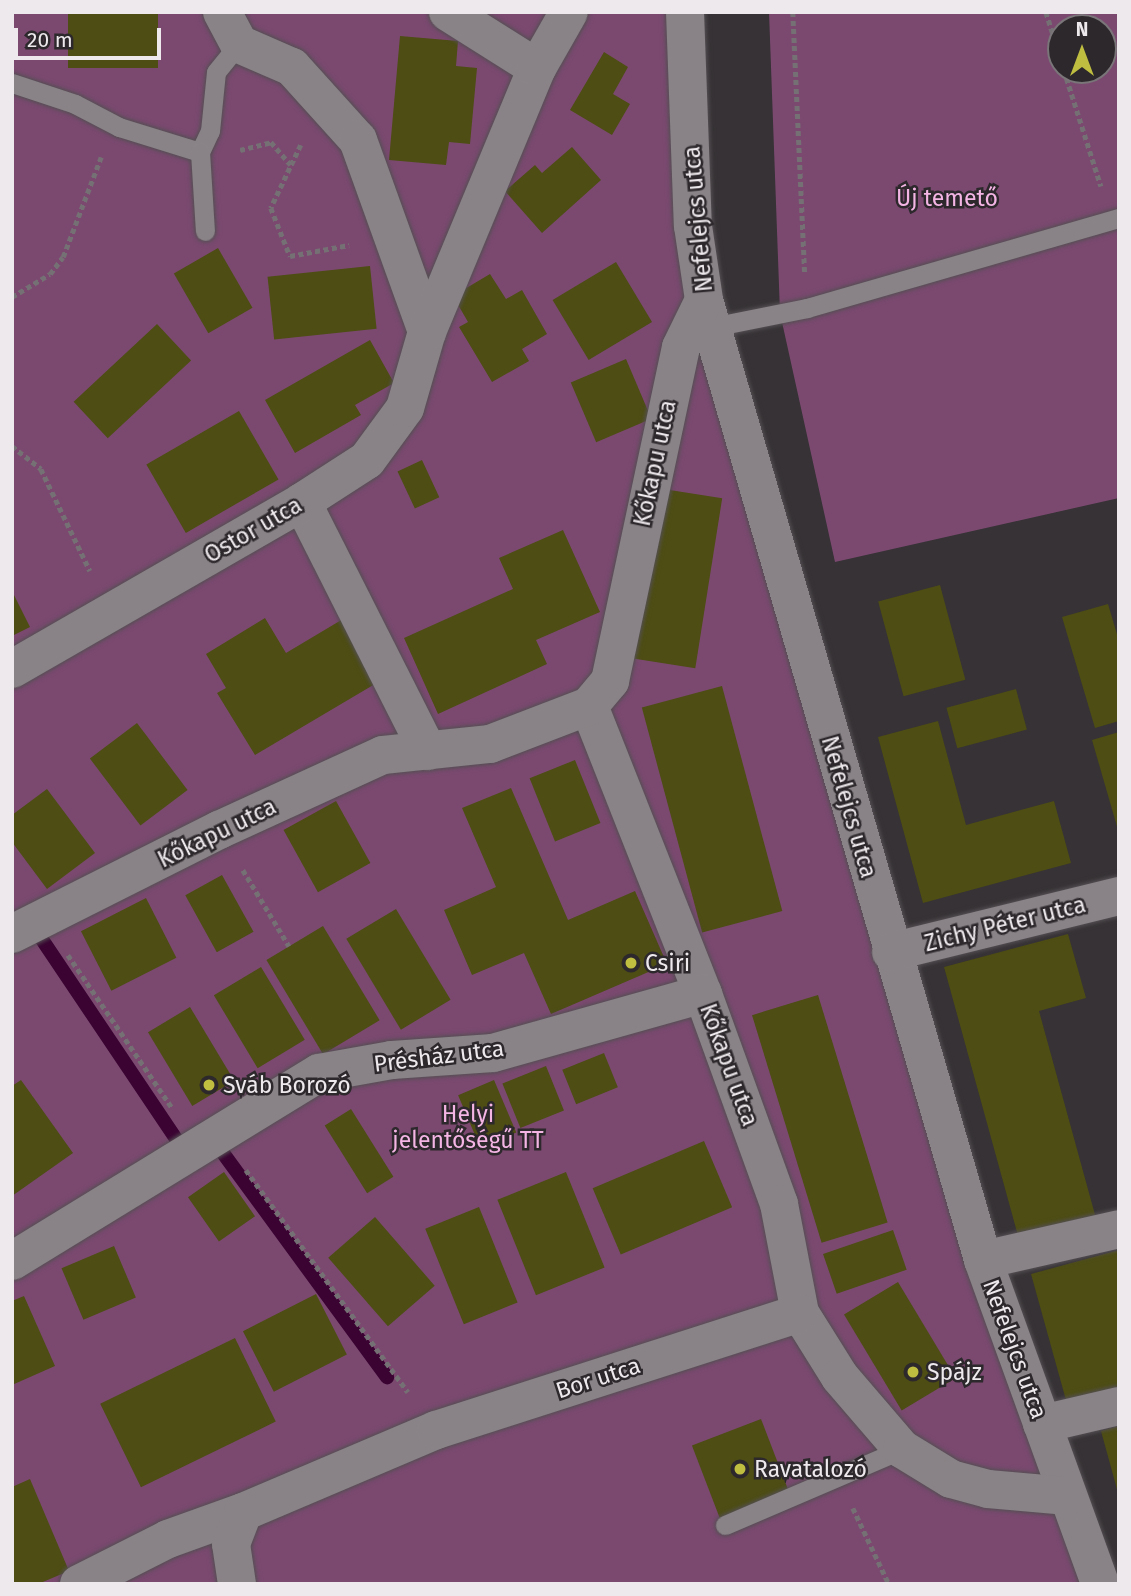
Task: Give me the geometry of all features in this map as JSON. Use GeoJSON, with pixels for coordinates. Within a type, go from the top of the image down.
{"type":"FeatureCollection","features":[{"type":"Feature","properties":{"kind":"street"},"geometry":{"type":"LineString","coordinates":[[448,12],[537,68]]}},
{"type":"Feature","properties":{"kind":"street","name":"Ostor utca"},"geometry":{"type":"LineString","coordinates":[[12,669],[302,502],[367,460],[405,408],[427,332],[537,68],[569,12]]}},
{"type":"Feature","properties":{"kind":"street","name":"Nefelejcs utca"},"geometry":{"type":"LineString","coordinates":[[685,12],[693,226],[708,314],[891,952],[983,1260],[1068,1496],[1105,1574]]}},
{"type":"Feature","properties":{"kind":"street"},"geometry":{"type":"LineString","coordinates":[[231,28],[292,67],[358,140],[427,332]]}},
{"type":"Feature","properties":{"kind":"street","name":"Kőkapu utca"},"geometry":{"type":"LineString","coordinates":[[28,927],[219,830],[383,755],[490,744],[589,706],[610,681],[681,347],[708,314]]}},
{"type":"Feature","properties":{"kind":"street"},"geometry":{"type":"LineString","coordinates":[[302,502],[428,751]]}},
{"type":"Feature","properties":{"kind":"street","name":"Kőkapu utca"},"geometry":{"type":"LineString","coordinates":[[589,706],[703,994],[779,1204],[800,1313]]}},
{"type":"Feature","properties":{"kind":"street","name":"Zichy Péter utca"},"geometry":{"type":"LineString","coordinates":[[891,952],[1119,896]]}},
{"type":"Feature","properties":{"kind":"street","name":"Présház utca"},"geometry":{"type":"LineString","coordinates":[[12,1261],[319,1073],[392,1060],[493,1053],[703,994]]}},
{"type":"Feature","properties":{"kind":"street"},"geometry":{"type":"LineString","coordinates":[[983,1260],[1119,1229]]}},
{"type":"Feature","properties":{"kind":"street"},"geometry":{"type":"LineString","coordinates":[[800,1313],[840,1377],[902,1449],[963,1482],[988,1489],[1068,1496]]}},
{"type":"Feature","properties":{"kind":"street","name":"Bor utca"},"geometry":{"type":"LineString","coordinates":[[79,1584],[168,1539],[243,1512],[436,1430],[800,1313]]}},
{"type":"Feature","properties":{"kind":"street"},"geometry":{"type":"LineString","coordinates":[[1042,1424],[1119,1406]]}},
{"type":"Feature","properties":{"kind":"street"},"geometry":{"type":"LineString","coordinates":[[237,1584],[231,1544],[243,1512]]}},
{"type":"Feature","properties":{"kind":"lane"},"geometry":{"type":"LineString","coordinates":[[205,231],[200,152],[210,131],[216,72],[231,28]]}},
{"type":"Feature","properties":{"kind":"lane"},"geometry":{"type":"LineString","coordinates":[[12,83],[75,104],[119,127],[200,152]]}},
{"type":"Feature","properties":{"kind":"lane"},"geometry":{"type":"LineString","coordinates":[[708,314],[807,308],[1119,218]]}},
{"type":"Feature","properties":{"kind":"lane"},"geometry":{"type":"LineString","coordinates":[[725,1525],[839,1479],[902,1449]]}},
{"type":"Feature","properties":{"kind":"path"},"geometry":{"type":"LineString","coordinates":[[793,12],[807,308]]}},
{"type":"Feature","properties":{"kind":"path"},"geometry":{"type":"LineString","coordinates":[[1069,84],[1102,188],[1092,225]]}},
{"type":"Feature","properties":{"kind":"path"},"geometry":{"type":"LineString","coordinates":[[324,101],[271,208],[290,256],[350,244]]}},
{"type":"Feature","properties":{"kind":"path"},"geometry":{"type":"LineString","coordinates":[[237,151],[271,142],[291,164]]}},
{"type":"Feature","properties":{"kind":"path"},"geometry":{"type":"LineString","coordinates":[[12,297],[50,274],[63,257],[77,229],[95,168],[108,146]]}},
{"type":"Feature","properties":{"kind":"path"},"geometry":{"type":"LineString","coordinates":[[12,446],[41,469],[110,613]]}},
{"type":"Feature","properties":{"kind":"path"},"geometry":{"type":"LineString","coordinates":[[219,830],[289,946]]}},
{"type":"Feature","properties":{"kind":"path"},"geometry":{"type":"LineString","coordinates":[[28,927],[209,1140],[436,1430]]}},
{"type":"Feature","properties":{"kind":"path"},"geometry":{"type":"LineString","coordinates":[[839,1479],[889,1584]]}},
{"type":"Feature","properties":{"kind":"green space","name":"Helyi jelentőségű TT"},"geometry":{"type":"Polygon","coordinates":[[[12,12],[685,12],[693,226],[1100,1584],[12,1584],[12,12]]]}},
{"type":"Feature","properties":{"kind":"green space","name":"Új temető"},"geometry":{"type":"Polygon","coordinates":[[[769,12],[1119,12],[1119,498],[835,562],[780,313],[769,12]]]}},
{"type":"Feature","properties":{"kind":"building"},"geometry":{"type":"Polygon","coordinates":[[[68,12],[158,12],[158,68],[68,68],[68,12]]]}},
{"type":"Feature","properties":{"kind":"building"},"geometry":{"type":"Polygon","coordinates":[[[400,36],[458,41],[456,66],[477,68],[470,144],[449,142],[446,165],[389,160],[400,36]]]}},
{"type":"Feature","properties":{"kind":"building"},"geometry":{"type":"Polygon","coordinates":[[[604,52],[628,67],[613,94],[630,104],[612,135],[570,110],[604,52]]]}},
{"type":"Feature","properties":{"kind":"building"},"geometry":{"type":"Polygon","coordinates":[[[572,147],[601,180],[542,233],[505,191],[535,165],[542,173],[572,147]]]}},
{"type":"Feature","properties":{"kind":"building"},"geometry":{"type":"Polygon","coordinates":[[[218,248],[252,308],[208,333],[174,274],[218,248]]]}},
{"type":"Feature","properties":{"kind":"building"},"geometry":{"type":"Polygon","coordinates":[[[616,262],[652,322],[589,360],[553,300],[616,262]]]}},
{"type":"Feature","properties":{"kind":"building"},"geometry":{"type":"Polygon","coordinates":[[[370,266],[377,329],[274,339],[268,277],[370,266]]]}},
{"type":"Feature","properties":{"kind":"building"},"geometry":{"type":"Polygon","coordinates":[[[490,274],[506,299],[522,290],[547,334],[522,349],[529,361],[492,382],[459,327],[468,322],[453,296],[490,274]]]}},
{"type":"Feature","properties":{"kind":"building"},"geometry":{"type":"Polygon","coordinates":[[[157,324],[191,361],[108,438],[74,402],[157,324]]]}},
{"type":"Feature","properties":{"kind":"building"},"geometry":{"type":"Polygon","coordinates":[[[370,340],[394,383],[355,405],[361,415],[295,453],[265,400],[370,340]]]}},
{"type":"Feature","properties":{"kind":"building"},"geometry":{"type":"Polygon","coordinates":[[[626,359],[651,419],[596,442],[571,382],[626,359]]]}},
{"type":"Feature","properties":{"kind":"building"},"geometry":{"type":"Polygon","coordinates":[[[239,411],[278,479],[186,533],[146,464],[239,411]]]}},
{"type":"Feature","properties":{"kind":"building"},"geometry":{"type":"Polygon","coordinates":[[[422,460],[439,497],[415,509],[398,471],[422,460]]]}},
{"type":"Feature","properties":{"kind":"building"},"geometry":{"type":"Polygon","coordinates":[[[657,488],[722,498],[695,668],[630,658],[657,488]]]}},
{"type":"Feature","properties":{"kind":"building"},"geometry":{"type":"Polygon","coordinates":[[[563,530],[600,612],[536,640],[547,664],[438,714],[404,638],[513,589],[499,558],[563,530]]]}},
{"type":"Feature","properties":{"kind":"building"},"geometry":{"type":"Polygon","coordinates":[[[940,585],[965,680],[904,696],[878,602],[940,585]]]}},
{"type":"Feature","properties":{"kind":"building"},"geometry":{"type":"Polygon","coordinates":[[[12,591],[30,627],[12,636],[12,591]]]}},
{"type":"Feature","properties":{"kind":"building"},"geometry":{"type":"Polygon","coordinates":[[[1108,604],[1119,641],[1119,721],[1095,728],[1062,617],[1108,604]]]}},
{"type":"Feature","properties":{"kind":"building"},"geometry":{"type":"Polygon","coordinates":[[[265,618],[286,653],[343,619],[380,681],[255,755],[217,693],[226,688],[206,654],[265,618]]]}},
{"type":"Feature","properties":{"kind":"building"},"geometry":{"type":"Polygon","coordinates":[[[722,686],[782,911],[702,933],[642,707],[722,686]]]}},
{"type":"Feature","properties":{"kind":"building"},"geometry":{"type":"Polygon","coordinates":[[[1016,689],[1027,730],[957,748],[946,708],[1016,689]]]}},
{"type":"Feature","properties":{"kind":"building"},"geometry":{"type":"Polygon","coordinates":[[[938,721],[966,825],[1054,801],[1071,863],[923,903],[878,737],[938,721]]]}},
{"type":"Feature","properties":{"kind":"building"},"geometry":{"type":"Polygon","coordinates":[[[137,723],[188,790],[140,826],[90,759],[137,723]]]}},
{"type":"Feature","properties":{"kind":"building"},"geometry":{"type":"Polygon","coordinates":[[[1119,732],[1119,830],[1118,830],[1092,740],[1119,732]]]}},
{"type":"Feature","properties":{"kind":"building"},"geometry":{"type":"Polygon","coordinates":[[[575,760],[600,823],[555,841],[530,778],[575,760]]]}},
{"type":"Feature","properties":{"kind":"building"},"geometry":{"type":"Polygon","coordinates":[[[511,788],[568,920],[635,891],[667,964],[551,1014],[524,953],[472,975],[444,910],[496,887],[462,808],[511,788]]]}},
{"type":"Feature","properties":{"kind":"building"},"geometry":{"type":"Polygon","coordinates":[[[47,789],[95,853],[47,889],[12,842],[12,815],[47,789]]]}},
{"type":"Feature","properties":{"kind":"building"},"geometry":{"type":"Polygon","coordinates":[[[336,801],[370,863],[318,892],[284,830],[336,801]]]}},
{"type":"Feature","properties":{"kind":"building"},"geometry":{"type":"Polygon","coordinates":[[[222,875],[254,932],[217,952],[185,895],[222,875]]]}},
{"type":"Feature","properties":{"kind":"building"},"geometry":{"type":"Polygon","coordinates":[[[146,898],[176,958],[111,991],[81,931],[146,898]]]}},
{"type":"Feature","properties":{"kind":"building"},"geometry":{"type":"Polygon","coordinates":[[[396,909],[451,1000],[401,1030],[346,939],[396,909]]]}},
{"type":"Feature","properties":{"kind":"building"},"geometry":{"type":"Polygon","coordinates":[[[323,926],[380,1020],[323,1054],[266,960],[323,926]]]}},
{"type":"Feature","properties":{"kind":"building"},"geometry":{"type":"Polygon","coordinates":[[[1068,934],[1086,998],[1039,1011],[1097,1222],[1020,1243],[944,967],[1068,934]]]}},
{"type":"Feature","properties":{"kind":"building"},"geometry":{"type":"Polygon","coordinates":[[[261,967],[305,1040],[258,1068],[214,995],[261,967]]]}},
{"type":"Feature","properties":{"kind":"building"},"geometry":{"type":"Polygon","coordinates":[[[818,995],[888,1223],[822,1243],[752,1015],[818,995]]]}},
{"type":"Feature","properties":{"kind":"building"},"geometry":{"type":"Polygon","coordinates":[[[190,1007],[234,1081],[192,1106],[148,1032],[190,1007]]]}},
{"type":"Feature","properties":{"kind":"building"},"geometry":{"type":"Polygon","coordinates":[[[604,1053],[618,1087],[576,1104],[562,1070],[604,1053]]]}},
{"type":"Feature","properties":{"kind":"building"},"geometry":{"type":"Polygon","coordinates":[[[546,1066],[564,1111],[520,1128],[502,1084],[546,1066]]]}},
{"type":"Feature","properties":{"kind":"building"},"geometry":{"type":"Polygon","coordinates":[[[21,1080],[73,1153],[12,1196],[12,1086],[21,1080]]]}},
{"type":"Feature","properties":{"kind":"building"},"geometry":{"type":"Polygon","coordinates":[[[494,1080],[516,1132],[480,1148],[458,1095],[494,1080]]]}},
{"type":"Feature","properties":{"kind":"building"},"geometry":{"type":"Polygon","coordinates":[[[351,1109],[393,1177],[367,1193],[325,1125],[351,1109]]]}},
{"type":"Feature","properties":{"kind":"building"},"geometry":{"type":"Polygon","coordinates":[[[704,1141],[732,1207],[621,1255],[593,1188],[704,1141]]]}},
{"type":"Feature","properties":{"kind":"building"},"geometry":{"type":"Polygon","coordinates":[[[224,1172],[255,1216],[219,1241],[188,1197],[224,1172]]]}},
{"type":"Feature","properties":{"kind":"building"},"geometry":{"type":"Polygon","coordinates":[[[566,1172],[605,1267],[536,1295],[497,1200],[566,1172]]]}},
{"type":"Feature","properties":{"kind":"building"},"geometry":{"type":"Polygon","coordinates":[[[479,1207],[518,1302],[464,1324],[425,1229],[479,1207]]]}},
{"type":"Feature","properties":{"kind":"building"},"geometry":{"type":"Polygon","coordinates":[[[375,1217],[435,1286],[388,1326],[328,1258],[375,1217]]]}},
{"type":"Feature","properties":{"kind":"building"},"geometry":{"type":"Polygon","coordinates":[[[893,1230],[907,1270],[837,1294],[823,1254],[893,1230]]]}},
{"type":"Feature","properties":{"kind":"building"},"geometry":{"type":"Polygon","coordinates":[[[114,1246],[136,1298],[83,1320],[62,1268],[114,1246]]]}},
{"type":"Feature","properties":{"kind":"building"},"geometry":{"type":"Polygon","coordinates":[[[1119,1250],[1119,1398],[1069,1411],[1031,1274],[1119,1250]]]}},
{"type":"Feature","properties":{"kind":"building"},"geometry":{"type":"Polygon","coordinates":[[[898,1282],[956,1378],[902,1410],[844,1314],[898,1282]]]}},
{"type":"Feature","properties":{"kind":"building"},"geometry":{"type":"Polygon","coordinates":[[[316,1294],[347,1355],[274,1392],[243,1331],[316,1294]]]}},
{"type":"Feature","properties":{"kind":"building"},"geometry":{"type":"Polygon","coordinates":[[[24,1296],[55,1366],[12,1385],[12,1301],[24,1296]]]}},
{"type":"Feature","properties":{"kind":"building"},"geometry":{"type":"Polygon","coordinates":[[[235,1338],[276,1422],[141,1487],[100,1404],[235,1338]]]}},
{"type":"Feature","properties":{"kind":"building","name":"Ravatalozó"},"geometry":{"type":"Polygon","coordinates":[[[761,1419],[789,1493],[720,1519],[692,1446],[761,1419]]]}},
{"type":"Feature","properties":{"kind":"building"},"geometry":{"type":"Polygon","coordinates":[[[1119,1426],[1119,1493],[1118,1493],[1101,1431],[1119,1426]]]}},
{"type":"Feature","properties":{"kind":"building"},"geometry":{"type":"Polygon","coordinates":[[[30,1479],[69,1571],[38,1584],[12,1584],[12,1487],[30,1479]]]}},
{"type":"Feature","properties":{"kind":"waterway"},"geometry":{"type":"LineString","coordinates":[[37,932],[176,1139]]}},
{"type":"Feature","properties":{"kind":"waterway"},"geometry":{"type":"LineString","coordinates":[[220,1149],[387,1377]]}},
{"type":"Feature","properties":{"kind":"place","name":"Csiri"},"geometry":{"type":"Point","coordinates":[631,963]}},
{"type":"Feature","properties":{"kind":"place","name":"Sváb Borozó"},"geometry":{"type":"Point","coordinates":[209,1085]}},
{"type":"Feature","properties":{"kind":"place","name":"Spájz"},"geometry":{"type":"Point","coordinates":[913,1372]}},
{"type":"Feature","properties":{"kind":"place","name":"Ravatalozó"},"geometry":{"type":"Point","coordinates":[740,1469]}}]}
